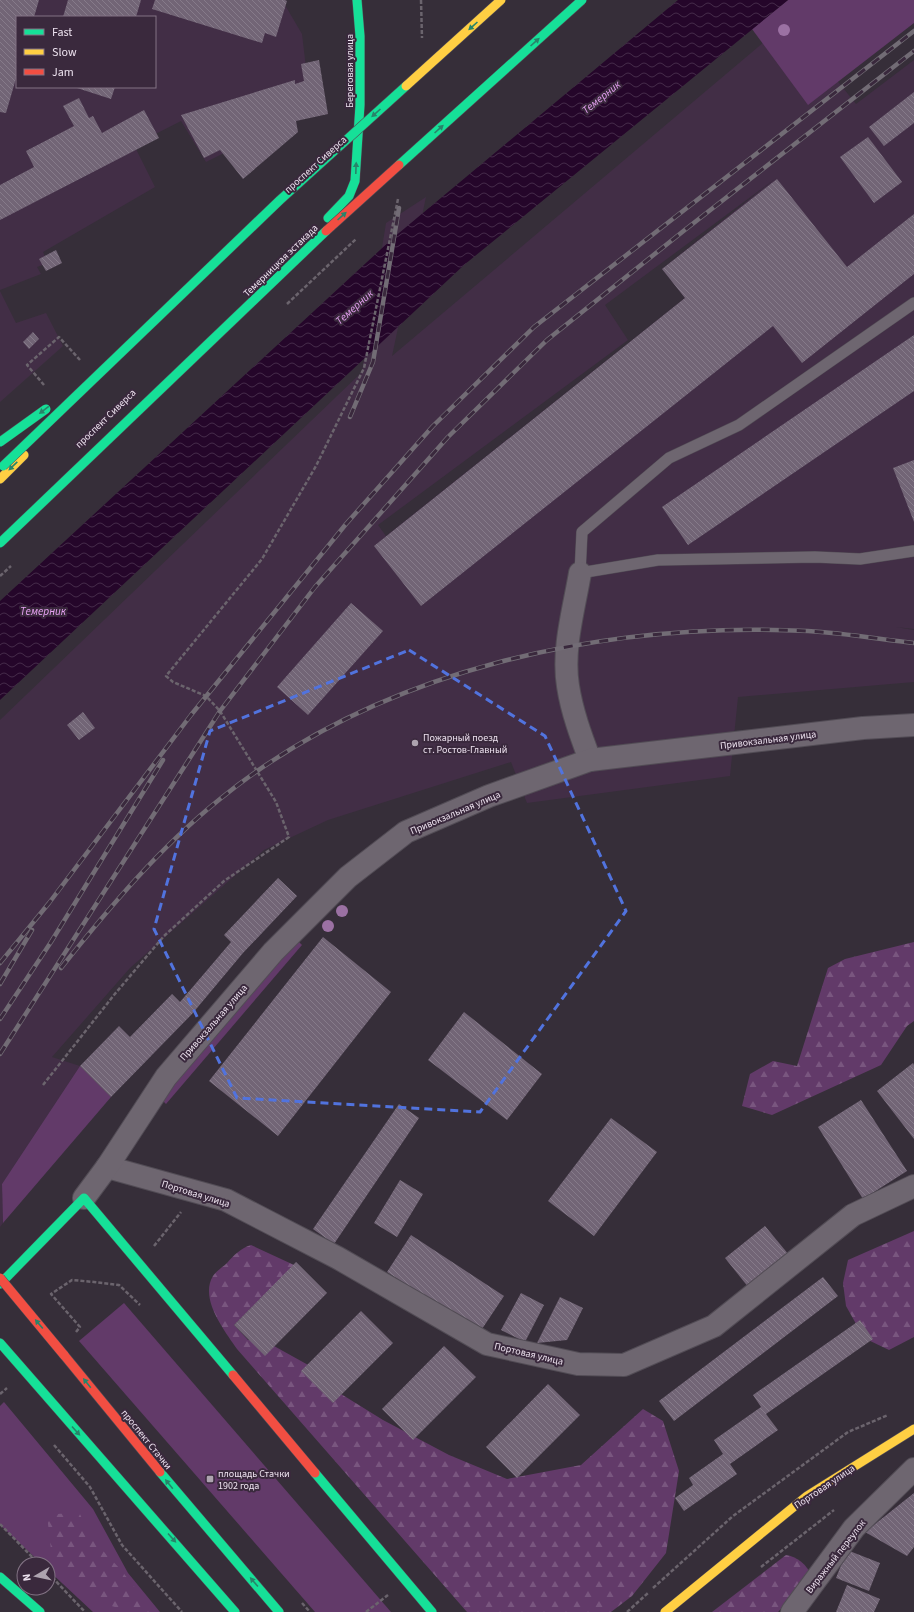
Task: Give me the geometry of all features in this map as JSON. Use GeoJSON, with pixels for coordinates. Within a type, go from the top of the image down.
{"type":"FeatureCollection","features":[{"type":"Feature","properties":{"kind":"main road","name":"Береговая улица"},"geometry":{"type":"LineString","coordinates":[[357,0],[360,36],[360,105],[357,142]]}},
{"type":"Feature","properties":{"kind":"main road"},"geometry":{"type":"LineString","coordinates":[[0,468],[280,200],[502,0]]}},
{"type":"Feature","properties":{"kind":"main road","name":"Темерницкая эстакада"},"geometry":{"type":"LineString","coordinates":[[0,542],[316,240],[582,0]]}},
{"type":"Feature","properties":{"kind":"main road","name":"проспект Сиверса"},"geometry":{"type":"LineString","coordinates":[[0,479],[286,205],[357,142]]}},
{"type":"Feature","properties":{"kind":"main road","name":"проспект Сиверса"},"geometry":{"type":"LineString","coordinates":[[0,534],[311,236],[349,196],[355,181],[357,142]]}},
{"type":"Feature","properties":{"kind":"main road"},"geometry":{"type":"LineString","coordinates":[[64,394],[130,333],[150,324]]}},
{"type":"Feature","properties":{"kind":"main road"},"geometry":{"type":"LineString","coordinates":[[0,442],[53,403]]}},
{"type":"Feature","properties":{"kind":"main road"},"geometry":{"type":"LineString","coordinates":[[0,1284],[84,1198],[432,1612]]}},
{"type":"Feature","properties":{"kind":"main road","name":"проспект Стачки"},"geometry":{"type":"LineString","coordinates":[[0,1278],[64,1354],[174,1490],[279,1612]]}},
{"type":"Feature","properties":{"kind":"main road"},"geometry":{"type":"LineString","coordinates":[[0,1343],[235,1612]]}},
{"type":"Feature","properties":{"kind":"main road","name":"Портовая улица"},"geometry":{"type":"LineString","coordinates":[[665,1612],[807,1496],[914,1429]]}},
{"type":"Feature","properties":{"kind":"main road"},"geometry":{"type":"LineString","coordinates":[[0,1578],[40,1612]]}},
{"type":"Feature","properties":{"kind":"street"},"geometry":{"type":"LineString","coordinates":[[580,573],[567,647],[567,685],[573,712],[590,760]]}},
{"type":"Feature","properties":{"kind":"street","name":"Привокзальная улица"},"geometry":{"type":"LineString","coordinates":[[84,1198],[107,1167],[166,1077],[273,952],[348,877],[406,832],[489,796],[590,760],[862,728],[914,725]]}},
{"type":"Feature","properties":{"kind":"street","name":"Портовая улица"},"geometry":{"type":"LineString","coordinates":[[107,1167],[226,1200],[338,1258],[488,1344],[578,1364],[624,1365],[714,1326],[853,1215],[914,1186]]}},
{"type":"Feature","properties":{"kind":"street","name":"Виражный переулок"},"geometry":{"type":"LineString","coordinates":[[792,1612],[854,1528],[914,1469]]}},
{"type":"Feature","properties":{"kind":"lane"},"geometry":{"type":"LineString","coordinates":[[913,551],[860,559],[815,557],[658,560],[580,573],[582,532],[669,458],[739,425],[914,303]]}},
{"type":"Feature","properties":{"kind":"path"},"geometry":{"type":"LineString","coordinates":[[42,1085],[114,995],[164,936],[224,881],[289,837],[276,802],[220,711],[206,696],[173,682],[166,676],[262,559],[316,466],[364,368],[394,212]]}},
{"type":"Feature","properties":{"kind":"path"},"geometry":{"type":"LineString","coordinates":[[44,385],[27,365],[59,337],[101,382]]}},
{"type":"Feature","properties":{"kind":"path"},"geometry":{"type":"LineString","coordinates":[[119,1285],[140,1264],[197,1192]]}},
{"type":"Feature","properties":{"kind":"path"},"geometry":{"type":"LineString","coordinates":[[80,1327],[51,1294],[72,1280],[94,1282]]}},
{"type":"Feature","properties":{"kind":"path"},"geometry":{"type":"LineString","coordinates":[[0,1394],[7,1388],[12,1394]]}},
{"type":"Feature","properties":{"kind":"path"},"geometry":{"type":"LineString","coordinates":[[51,1440],[90,1487],[122,1545],[182,1612]]}},
{"type":"Feature","properties":{"kind":"path"},"geometry":{"type":"LineString","coordinates":[[760,1568],[840,1505]]}},
{"type":"Feature","properties":{"kind":"path"},"geometry":{"type":"LineString","coordinates":[[0,1524],[31,1556]]}},
{"type":"Feature","properties":{"kind":"path"},"geometry":{"type":"LineString","coordinates":[[56,1581],[85,1612]]}},
{"type":"Feature","properties":{"kind":"path"},"geometry":{"type":"LineString","coordinates":[[366,1612],[382,1599]]}},
{"type":"Feature","properties":{"kind":"highlighted area"},"geometry":{"type":"Polygon","coordinates":[[[409,650],[545,736],[626,911],[480,1112],[237,1098],[154,929],[210,731],[409,650]]]}},
{"type":"Feature","properties":{"kind":"shaded area"},"geometry":{"type":"Polygon","coordinates":[[[0,0],[268,0],[285,5],[302,34],[311,110],[206,162],[181,121],[134,145],[155,187],[43,252],[48,263],[37,267],[41,274],[0,290],[0,0]]]}},
{"type":"Feature","properties":{"kind":"shaded area"},"geometry":{"type":"Polygon","coordinates":[[[789,21],[856,104],[914,60],[914,629],[896,627],[914,630],[914,682],[738,697],[730,776],[527,803],[511,762],[328,820],[264,850],[130,968],[52,1057],[80,1066],[2,1184],[3,1223],[0,1227],[0,720],[362,372],[386,223],[426,197],[392,356],[789,21]],[[776,178],[605,305],[628,340],[378,525],[386,536],[685,298],[662,269],[776,178]]]}},
{"type":"Feature","properties":{"kind":"shaded area"},"geometry":{"type":"Polygon","coordinates":[[[0,291],[16,323],[46,313],[63,346],[0,402],[0,291]]]}},
{"type":"Feature","properties":{"kind":"green space"},"geometry":{"type":"Polygon","coordinates":[[[788,0],[914,0],[914,23],[808,105],[752,29],[788,0]]]}},
{"type":"Feature","properties":{"kind":"green space"},"geometry":{"type":"Polygon","coordinates":[[[298,941],[302,945],[166,1104],[161,1099],[286,952],[298,941]]]}},
{"type":"Feature","properties":{"kind":"green space"},"geometry":{"type":"Polygon","coordinates":[[[914,942],[914,1021],[907,1026],[881,1065],[772,1115],[742,1106],[750,1074],[773,1061],[797,1066],[828,968],[845,959],[914,942]]]}},
{"type":"Feature","properties":{"kind":"green space"},"geometry":{"type":"Polygon","coordinates":[[[80,1066],[111,1097],[3,1223],[2,1184],[80,1066]]]}},
{"type":"Feature","properties":{"kind":"green space"},"geometry":{"type":"Polygon","coordinates":[[[914,1231],[914,1337],[889,1350],[864,1338],[846,1306],[843,1283],[848,1260],[914,1231]]]}},
{"type":"Feature","properties":{"kind":"green space"},"geometry":{"type":"Polygon","coordinates":[[[251,1245],[294,1265],[234,1325],[248,1340],[265,1341],[310,1366],[333,1389],[383,1420],[449,1455],[507,1479],[581,1465],[643,1409],[663,1421],[679,1471],[666,1553],[632,1596],[611,1612],[467,1612],[237,1349],[220,1324],[211,1304],[209,1295],[213,1276],[238,1252],[251,1245]]]}},
{"type":"Feature","properties":{"kind":"green space"},"geometry":{"type":"Polygon","coordinates":[[[124,1303],[391,1612],[315,1612],[79,1341],[124,1303]]]}},
{"type":"Feature","properties":{"kind":"green space"},"geometry":{"type":"Polygon","coordinates":[[[4,1402],[93,1509],[128,1573],[160,1612],[93,1612],[56,1577],[56,1556],[33,1556],[0,1525],[0,1406],[4,1402]]]}},
{"type":"Feature","properties":{"kind":"green space"},"geometry":{"type":"Polygon","coordinates":[[[79,1512],[91,1538],[121,1570],[154,1612],[131,1612],[102,1603],[77,1584],[51,1550],[47,1515],[79,1512]]]}},
{"type":"Feature","properties":{"kind":"green space"},"geometry":{"type":"Polygon","coordinates":[[[786,1555],[794,1557],[801,1562],[807,1568],[811,1576],[778,1612],[712,1612],[786,1555]]]}},
{"type":"Feature","properties":{"kind":"water","name":"Темерник"},"geometry":{"type":"Polygon","coordinates":[[[678,0],[788,0],[464,265],[0,700],[0,601],[393,238],[678,0]]]}},
{"type":"Feature","properties":{"kind":"building"},"geometry":{"type":"Polygon","coordinates":[[[0,0],[39,0],[34,16],[16,16],[16,78],[6,113],[0,112],[0,0]]]}},
{"type":"Feature","properties":{"kind":"building"},"geometry":{"type":"Polygon","coordinates":[[[68,0],[141,0],[136,16],[63,16],[68,0]]]}},
{"type":"Feature","properties":{"kind":"building"},"geometry":{"type":"Polygon","coordinates":[[[155,0],[287,1],[276,37],[265,33],[262,43],[152,9],[155,0]]]}},
{"type":"Feature","properties":{"kind":"building"},"geometry":{"type":"Polygon","coordinates":[[[319,60],[328,114],[296,121],[298,132],[243,179],[220,150],[204,158],[181,115],[295,80],[295,84],[304,81],[301,64],[319,60]]]}},
{"type":"Feature","properties":{"kind":"building"},"geometry":{"type":"Polygon","coordinates":[[[77,88],[115,88],[111,99],[77,88]]]}},
{"type":"Feature","properties":{"kind":"building"},"geometry":{"type":"Polygon","coordinates":[[[914,92],[914,123],[884,146],[869,127],[914,92]]]}},
{"type":"Feature","properties":{"kind":"building"},"geometry":{"type":"Polygon","coordinates":[[[79,98],[89,118],[93,116],[102,133],[144,110],[159,138],[0,220],[0,185],[34,167],[26,151],[74,126],[63,106],[79,98]]]}},
{"type":"Feature","properties":{"kind":"building"},"geometry":{"type":"Polygon","coordinates":[[[868,137],[902,182],[874,203],[840,157],[868,137]]]}},
{"type":"Feature","properties":{"kind":"building"},"geometry":{"type":"Polygon","coordinates":[[[777,179],[847,267],[914,214],[914,274],[802,363],[773,326],[421,606],[374,546],[685,298],[662,269],[777,179]]]}},
{"type":"Feature","properties":{"kind":"building"},"geometry":{"type":"Polygon","coordinates":[[[56,250],[62,263],[46,271],[39,259],[56,250]]]}},
{"type":"Feature","properties":{"kind":"building"},"geometry":{"type":"Polygon","coordinates":[[[33,332],[39,339],[29,349],[23,342],[33,332]]]}},
{"type":"Feature","properties":{"kind":"building"},"geometry":{"type":"Polygon","coordinates":[[[914,335],[914,391],[688,545],[662,507],[914,335]]]}},
{"type":"Feature","properties":{"kind":"building"},"geometry":{"type":"Polygon","coordinates":[[[914,460],[914,522],[893,468],[914,460]]]}},
{"type":"Feature","properties":{"kind":"building"},"geometry":{"type":"Polygon","coordinates":[[[351,603],[383,631],[308,715],[277,687],[351,603]]]}},
{"type":"Feature","properties":{"kind":"building"},"geometry":{"type":"Polygon","coordinates":[[[83,712],[95,728],[79,740],[67,725],[83,712]]]}},
{"type":"Feature","properties":{"kind":"building"},"geometry":{"type":"Polygon","coordinates":[[[278,878],[297,896],[243,953],[192,1014],[111,1097],[80,1066],[119,1026],[130,1037],[172,994],[180,1002],[231,942],[224,935],[278,878]]]}},
{"type":"Feature","properties":{"kind":"building"},"geometry":{"type":"Polygon","coordinates":[[[323,937],[391,992],[278,1136],[209,1081],[323,937]]]}},
{"type":"Feature","properties":{"kind":"building"},"geometry":{"type":"Polygon","coordinates":[[[464,1012],[542,1074],[507,1120],[428,1060],[464,1012]]]}},
{"type":"Feature","properties":{"kind":"building"},"geometry":{"type":"Polygon","coordinates":[[[913,1063],[914,1065],[914,1139],[877,1091],[913,1063]]]}},
{"type":"Feature","properties":{"kind":"building"},"geometry":{"type":"Polygon","coordinates":[[[861,1100],[907,1171],[863,1199],[818,1127],[861,1100]]]}},
{"type":"Feature","properties":{"kind":"building"},"geometry":{"type":"Polygon","coordinates":[[[399,1104],[419,1118],[334,1244],[313,1229],[399,1104]]]}},
{"type":"Feature","properties":{"kind":"building"},"geometry":{"type":"Polygon","coordinates":[[[611,1118],[657,1152],[594,1236],[548,1201],[611,1118]]]}},
{"type":"Feature","properties":{"kind":"building"},"geometry":{"type":"Polygon","coordinates":[[[400,1180],[423,1194],[397,1237],[374,1223],[400,1180]]]}},
{"type":"Feature","properties":{"kind":"building"},"geometry":{"type":"Polygon","coordinates":[[[765,1226],[789,1255],[749,1288],[725,1258],[765,1226]]]}},
{"type":"Feature","properties":{"kind":"building"},"geometry":{"type":"Polygon","coordinates":[[[411,1235],[504,1296],[480,1332],[387,1272],[411,1235]]]}},
{"type":"Feature","properties":{"kind":"building"},"geometry":{"type":"Polygon","coordinates":[[[296,1262],[327,1293],[265,1356],[234,1325],[296,1262]]]}},
{"type":"Feature","properties":{"kind":"building"},"geometry":{"type":"Polygon","coordinates":[[[823,1277],[838,1296],[674,1421],[659,1401],[823,1277]]]}},
{"type":"Feature","properties":{"kind":"building"},"geometry":{"type":"Polygon","coordinates":[[[521,1293],[544,1305],[525,1342],[501,1330],[521,1293]]]}},
{"type":"Feature","properties":{"kind":"building"},"geometry":{"type":"Polygon","coordinates":[[[560,1297],[583,1308],[567,1340],[537,1343],[560,1297]]]}},
{"type":"Feature","properties":{"kind":"building"},"geometry":{"type":"Polygon","coordinates":[[[361,1311],[393,1343],[333,1403],[301,1371],[361,1311]]]}},
{"type":"Feature","properties":{"kind":"building"},"geometry":{"type":"Polygon","coordinates":[[[860,1320],[873,1339],[766,1414],[778,1430],[730,1464],[737,1474],[684,1511],[675,1498],[693,1485],[689,1478],[723,1454],[714,1440],[761,1407],[753,1395],[860,1320]]]}},
{"type":"Feature","properties":{"kind":"building"},"geometry":{"type":"Polygon","coordinates":[[[444,1346],[476,1377],[413,1440],[382,1409],[444,1346]]]}},
{"type":"Feature","properties":{"kind":"building"},"geometry":{"type":"Polygon","coordinates":[[[548,1384],[580,1415],[517,1478],[486,1447],[548,1384]]]}},
{"type":"Feature","properties":{"kind":"building"},"geometry":{"type":"Polygon","coordinates":[[[914,1493],[914,1547],[907,1556],[865,1532],[914,1493]]]}},
{"type":"Feature","properties":{"kind":"building"},"geometry":{"type":"Polygon","coordinates":[[[847,1550],[880,1563],[869,1591],[836,1578],[847,1550]]]}},
{"type":"Feature","properties":{"kind":"building"},"geometry":{"type":"Polygon","coordinates":[[[847,1585],[880,1599],[874,1612],[836,1612],[847,1585]]]}},
{"type":"Feature","properties":{"kind":"railway"},"geometry":{"type":"LineString","coordinates":[[0,963],[49,903],[191,715],[346,524],[433,426],[534,327],[914,31]]}},
{"type":"Feature","properties":{"kind":"railway"},"geometry":{"type":"LineString","coordinates":[[0,1054],[220,711],[315,587],[448,437],[547,340],[686,229],[914,51]]}},
{"type":"Feature","properties":{"kind":"railway"},"geometry":{"type":"LineString","coordinates":[[350,417],[373,362],[399,208]]}},
{"type":"Feature","properties":{"kind":"railway"},"geometry":{"type":"LineString","coordinates":[[61,968],[136,879],[177,837],[220,799],[283,754],[351,716],[423,686],[498,662],[575,645],[653,635],[731,630],[808,631],[914,643]]}},
{"type":"Feature","properties":{"kind":"railway"},"geometry":{"type":"LineString","coordinates":[[0,1019],[51,942],[163,760]]}},
{"type":"Feature","properties":{"kind":"railway"},"geometry":{"type":"LineString","coordinates":[[0,984],[32,930]]}},
{"type":"Feature","properties":{"kind":"traffic: fast"},"geometry":{"type":"LineString","coordinates":[[328,218],[349,196],[355,181],[360,105],[360,36],[357,0]]}},
{"type":"Feature","properties":{"kind":"traffic: fast"},"geometry":{"type":"LineString","coordinates":[[399,165],[582,0]]}},
{"type":"Feature","properties":{"kind":"traffic: fast"},"geometry":{"type":"LineString","coordinates":[[3,466],[280,200],[406,86]]}},
{"type":"Feature","properties":{"kind":"traffic: fast"},"geometry":{"type":"LineString","coordinates":[[0,543],[326,231]]}},
{"type":"Feature","properties":{"kind":"traffic: fast"},"geometry":{"type":"LineString","coordinates":[[0,442],[46,409]]}},
{"type":"Feature","properties":{"kind":"traffic: fast"},"geometry":{"type":"LineString","coordinates":[[0,1284],[84,1198],[233,1375]]}},
{"type":"Feature","properties":{"kind":"traffic: fast"},"geometry":{"type":"LineString","coordinates":[[0,1343],[235,1612]]}},
{"type":"Feature","properties":{"kind":"traffic: fast"},"geometry":{"type":"LineString","coordinates":[[160,1472],[279,1612]]}},
{"type":"Feature","properties":{"kind":"traffic: fast"},"geometry":{"type":"LineString","coordinates":[[315,1473],[432,1612]]}},
{"type":"Feature","properties":{"kind":"traffic: fast"},"geometry":{"type":"LineString","coordinates":[[0,1577],[40,1612]]}},
{"type":"Feature","properties":{"kind":"traffic: slow"},"geometry":{"type":"LineString","coordinates":[[406,86],[501,0]]}},
{"type":"Feature","properties":{"kind":"traffic: slow"},"geometry":{"type":"LineString","coordinates":[[0,479],[24,455]]}},
{"type":"Feature","properties":{"kind":"traffic: slow"},"geometry":{"type":"LineString","coordinates":[[665,1612],[807,1496],[914,1429]]}},
{"type":"Feature","properties":{"kind":"traffic: jam"},"geometry":{"type":"LineString","coordinates":[[326,231],[399,165]]}},
{"type":"Feature","properties":{"kind":"traffic: jam"},"geometry":{"type":"LineString","coordinates":[[0,1278],[64,1355]]}},
{"type":"Feature","properties":{"kind":"traffic: jam"},"geometry":{"type":"LineString","coordinates":[[64,1355],[160,1472]]}},
{"type":"Feature","properties":{"kind":"traffic: jam"},"geometry":{"type":"LineString","coordinates":[[233,1375],[315,1473]]}},
{"type":"Feature","properties":{"kind":"place","name":"Пожарный поезд ст. Ростов-Главный"},"geometry":{"type":"Point","coordinates":[415,743]}},
{"type":"Feature","properties":{"kind":"place","name":"площадь Стачки 1902 года"},"geometry":{"type":"Point","coordinates":[210,1479]}}]}
